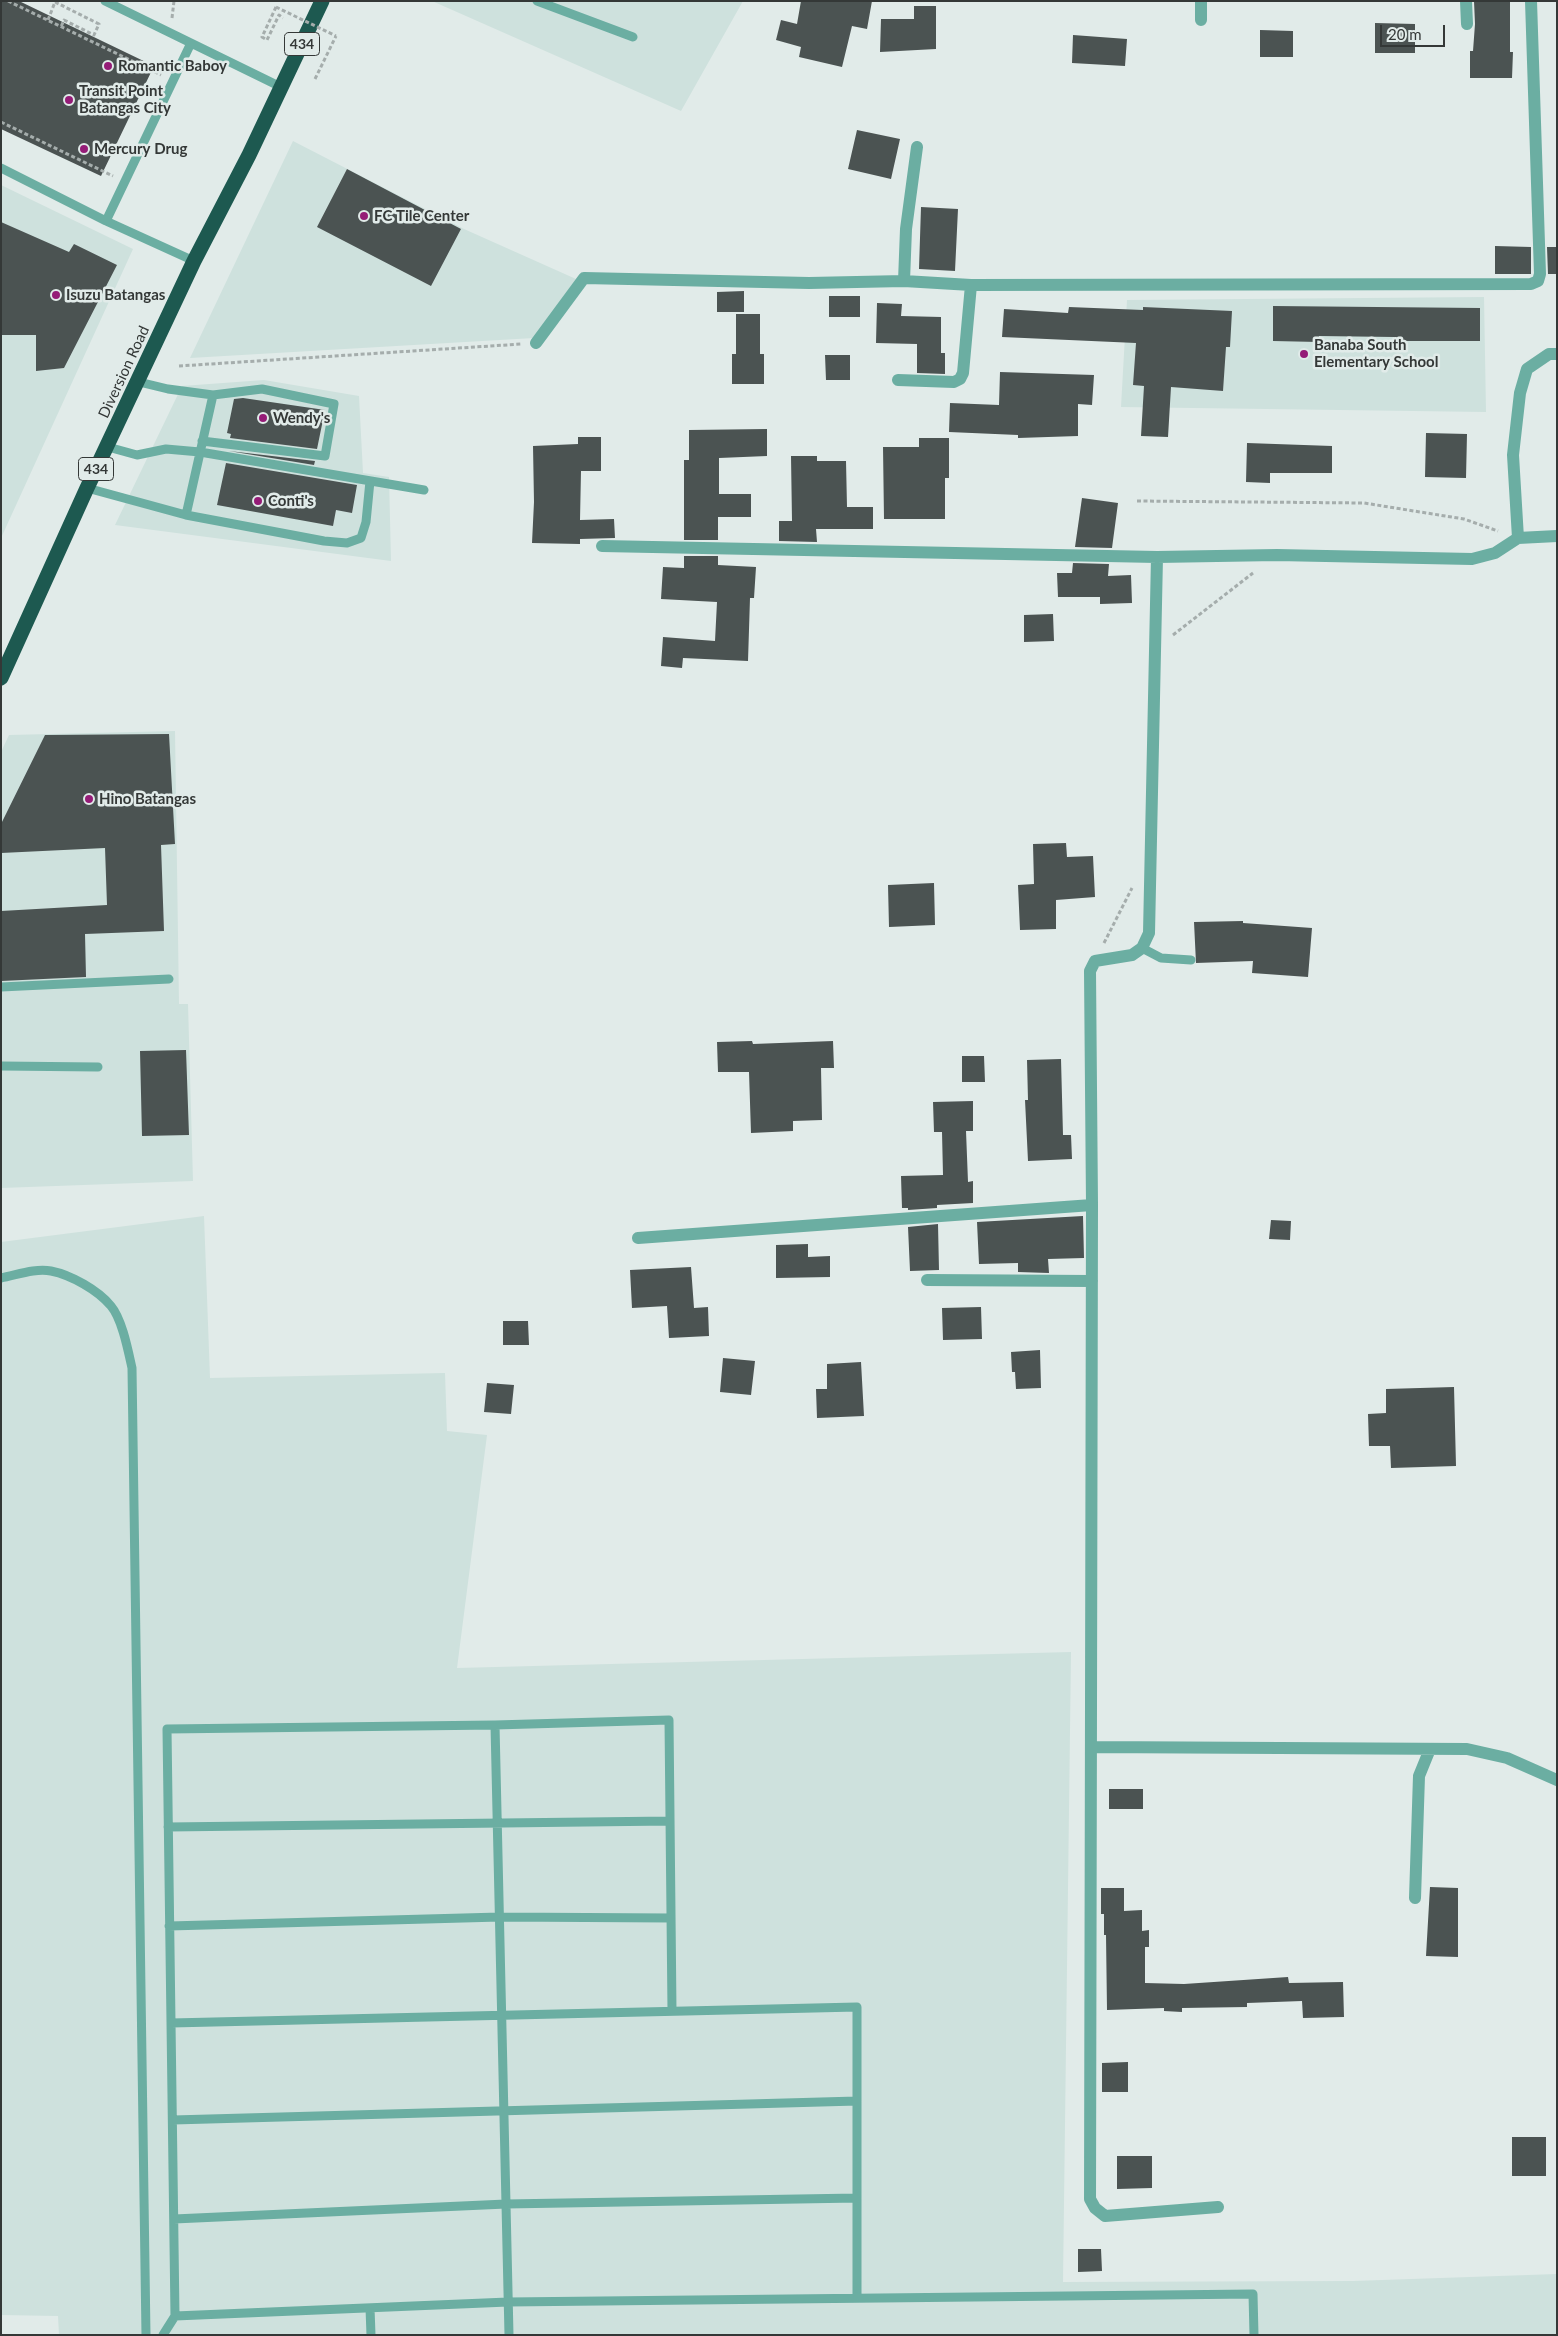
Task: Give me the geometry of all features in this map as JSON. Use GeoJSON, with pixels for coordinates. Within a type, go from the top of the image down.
{"type":"FeatureCollection","features":[{"type":"Feature","properties":{"kind":"highway","name":"Diversion Road"},"geometry":{"type":"LineString","coordinates":[[1,678],[87,488],[139,382],[194,261],[322,1]]}},
{"type":"Feature","properties":{"kind":"street"},"geometry":{"type":"LineString","coordinates":[[1201,1],[1201,20]]}},
{"type":"Feature","properties":{"kind":"street"},"geometry":{"type":"LineString","coordinates":[[1466,1],[1467,24]]}},
{"type":"Feature","properties":{"kind":"street"},"geometry":{"type":"LineString","coordinates":[[536,343],[584,278],[809,283],[904,281],[970,285],[1532,284],[1538,282],[1540,274],[1531,1]]}},
{"type":"Feature","properties":{"kind":"street"},"geometry":{"type":"LineString","coordinates":[[904,281],[906,229],[917,147]]}},
{"type":"Feature","properties":{"kind":"street"},"geometry":{"type":"LineString","coordinates":[[898,380],[954,382],[960,379],[963,373],[970,285]]}},
{"type":"Feature","properties":{"kind":"street"},"geometry":{"type":"LineString","coordinates":[[1518,538],[1513,455],[1520,393],[1527,369],[1550,354],[1557,354]]}},
{"type":"Feature","properties":{"kind":"street"},"geometry":{"type":"LineString","coordinates":[[602,546],[1157,557],[1277,555],[1472,559],[1495,553],[1518,538],[1557,536]]}},
{"type":"Feature","properties":{"kind":"street"},"geometry":{"type":"LineString","coordinates":[[1157,557],[1157,648],[1149,933],[1142,948],[1132,954],[1095,961],[1090,971],[1092,1205],[1090,2199],[1095,2208],[1105,2216],[1218,2207]]}},
{"type":"Feature","properties":{"kind":"street"},"geometry":{"type":"LineString","coordinates":[[638,1238],[1092,1205]]}},
{"type":"Feature","properties":{"kind":"street"},"geometry":{"type":"LineString","coordinates":[[927,1280],[1092,1281]]}},
{"type":"Feature","properties":{"kind":"street"},"geometry":{"type":"LineString","coordinates":[[1090,1747],[1467,1749],[1507,1758],[1557,1780]]}},
{"type":"Feature","properties":{"kind":"street"},"geometry":{"type":"LineString","coordinates":[[1415,1898],[1419,1776],[1430,1749]]}},
{"type":"Feature","properties":{"kind":"lane"},"geometry":{"type":"LineString","coordinates":[[104,1],[281,87]]}},
{"type":"Feature","properties":{"kind":"lane"},"geometry":{"type":"LineString","coordinates":[[537,1],[633,37]]}},
{"type":"Feature","properties":{"kind":"lane"},"geometry":{"type":"LineString","coordinates":[[106,221],[191,43]]}},
{"type":"Feature","properties":{"kind":"lane"},"geometry":{"type":"LineString","coordinates":[[1,168],[106,221],[194,261]]}},
{"type":"Feature","properties":{"kind":"lane"},"geometry":{"type":"LineString","coordinates":[[139,382],[168,389],[213,395],[262,389],[334,404],[325,456],[202,440]]}},
{"type":"Feature","properties":{"kind":"lane"},"geometry":{"type":"LineString","coordinates":[[186,515],[213,395]]}},
{"type":"Feature","properties":{"kind":"lane"},"geometry":{"type":"LineString","coordinates":[[108,447],[137,454],[166,449],[200,452],[424,490]]}},
{"type":"Feature","properties":{"kind":"lane"},"geometry":{"type":"LineString","coordinates":[[87,488],[186,515],[324,541],[346,542],[361,538],[366,522],[370,481]]}},
{"type":"Feature","properties":{"kind":"lane"},"geometry":{"type":"LineString","coordinates":[[1142,948],[1161,958],[1190,960]]}},
{"type":"Feature","properties":{"kind":"lane"},"geometry":{"type":"LineString","coordinates":[[1,986],[169,978]]}},
{"type":"Feature","properties":{"kind":"lane"},"geometry":{"type":"LineString","coordinates":[[1,1066],[98,1067]]}},
{"type":"Feature","properties":{"kind":"lane"},"geometry":{"type":"LineString","coordinates":[[1,1278],[51,1271],[78,1282],[95,1292],[111,1306],[127,1344],[132,1368],[146,2335]]}},
{"type":"Feature","properties":{"kind":"lane"},"geometry":{"type":"LineString","coordinates":[[163,2335],[175,2316],[167,1729],[495,1725],[669,1720],[672,2011]]}},
{"type":"Feature","properties":{"kind":"lane"},"geometry":{"type":"LineString","coordinates":[[495,1725],[509,2335]]}},
{"type":"Feature","properties":{"kind":"lane"},"geometry":{"type":"LineString","coordinates":[[168,1828],[670,1820]]}},
{"type":"Feature","properties":{"kind":"lane"},"geometry":{"type":"LineString","coordinates":[[170,1926],[500,1917],[671,1918]]}},
{"type":"Feature","properties":{"kind":"lane"},"geometry":{"type":"LineString","coordinates":[[171,2023],[857,2007],[857,2298]]}},
{"type":"Feature","properties":{"kind":"lane"},"geometry":{"type":"LineString","coordinates":[[172,2120],[857,2101]]}},
{"type":"Feature","properties":{"kind":"lane"},"geometry":{"type":"LineString","coordinates":[[174,2220],[506,2204],[857,2198]]}},
{"type":"Feature","properties":{"kind":"lane"},"geometry":{"type":"LineString","coordinates":[[175,2316],[508,2302],[1253,2294],[1254,2335]]}},
{"type":"Feature","properties":{"kind":"lane"},"geometry":{"type":"LineString","coordinates":[[370,2308],[371,2335]]}},
{"type":"Feature","properties":{"kind":"path"},"geometry":{"type":"LineString","coordinates":[[8,1],[152,71]]}},
{"type":"Feature","properties":{"kind":"path"},"geometry":{"type":"LineString","coordinates":[[48,20],[55,2],[99,24],[94,35],[64,20],[61,27]]}},
{"type":"Feature","properties":{"kind":"path"},"geometry":{"type":"LineString","coordinates":[[284,18],[278,15],[267,40],[262,37],[276,7],[336,36],[315,79]]}},
{"type":"Feature","properties":{"kind":"path"},"geometry":{"type":"LineString","coordinates":[[1,122],[103,171]]}},
{"type":"Feature","properties":{"kind":"path"},"geometry":{"type":"LineString","coordinates":[[179,366],[536,343]]}},
{"type":"Feature","properties":{"kind":"path"},"geometry":{"type":"LineString","coordinates":[[1137,501],[1364,503],[1464,520],[1518,538]]}},
{"type":"Feature","properties":{"kind":"path"},"geometry":{"type":"LineString","coordinates":[[1157,648],[1277,555]]}},
{"type":"Feature","properties":{"kind":"path"},"geometry":{"type":"LineString","coordinates":[[1095,961],[1134,885]]}},
{"type":"Feature","properties":{"kind":"shaded area"},"geometry":{"type":"Polygon","coordinates":[[[432,1],[743,1],[681,111],[432,1]]]}},
{"type":"Feature","properties":{"kind":"shaded area"},"geometry":{"type":"Polygon","coordinates":[[[293,141],[464,229],[576,279],[534,338],[190,358],[293,141]]]}},
{"type":"Feature","properties":{"kind":"shaded area","name":"Isuzu Batangas"},"geometry":{"type":"Polygon","coordinates":[[[1,185],[133,249],[1,538],[1,185]]]}},
{"type":"Feature","properties":{"kind":"shaded area","name":"Banaba South Elementary School"},"geometry":{"type":"Polygon","coordinates":[[[1484,297],[1486,412],[1121,407],[1127,300],[1484,297]]]}},
{"type":"Feature","properties":{"kind":"shaded area","name":"Conti's"},"geometry":{"type":"Polygon","coordinates":[[[264,380],[359,396],[363,473],[389,477],[391,561],[115,525],[182,386],[264,380]]]}},
{"type":"Feature","properties":{"kind":"shaded area"},"geometry":{"type":"Polygon","coordinates":[[[175,731],[179,1004],[188,1004],[193,1181],[1,1188],[1,752],[9,735],[175,731]]]}},
{"type":"Feature","properties":{"kind":"shaded area"},"geometry":{"type":"Polygon","coordinates":[[[204,1216],[210,1378],[445,1373],[447,1431],[487,1435],[457,1668],[1071,1652],[1063,2282],[1353,2281],[1557,2274],[1557,2335],[59,2335],[58,2316],[1,2315],[1,1242],[204,1216]]]}},
{"type":"Feature","properties":{"kind":"building","name":"Transit Point Batangas City"},"geometry":{"type":"Polygon","coordinates":[[[1,1],[19,1],[154,66],[101,176],[1,129],[1,1]]]}},
{"type":"Feature","properties":{"kind":"building"},"geometry":{"type":"Polygon","coordinates":[[[801,1],[872,1],[867,29],[852,26],[842,67],[799,57],[801,47],[776,40],[781,20],[797,24],[801,1]]]}},
{"type":"Feature","properties":{"kind":"building"},"geometry":{"type":"Polygon","coordinates":[[[1474,1],[1510,1],[1510,52],[1513,52],[1512,78],[1470,78],[1470,51],[1473,51],[1475,24],[1474,1]]]}},
{"type":"Feature","properties":{"kind":"building"},"geometry":{"type":"Polygon","coordinates":[[[914,6],[936,6],[936,49],[880,52],[881,19],[914,19],[914,6]]]}},
{"type":"Feature","properties":{"kind":"building"},"geometry":{"type":"Polygon","coordinates":[[[1375,23],[1415,24],[1415,53],[1375,53],[1375,23]]]}},
{"type":"Feature","properties":{"kind":"building"},"geometry":{"type":"Polygon","coordinates":[[[1260,30],[1293,31],[1293,57],[1260,57],[1260,30]]]}},
{"type":"Feature","properties":{"kind":"building"},"geometry":{"type":"Polygon","coordinates":[[[1073,35],[1127,39],[1125,66],[1072,63],[1073,35]]]}},
{"type":"Feature","properties":{"kind":"building"},"geometry":{"type":"Polygon","coordinates":[[[857,130],[900,139],[891,179],[848,169],[857,130]]]}},
{"type":"Feature","properties":{"kind":"building","name":"FC Tile Center"},"geometry":{"type":"Polygon","coordinates":[[[347,169],[461,229],[431,286],[317,227],[347,169]]]}},
{"type":"Feature","properties":{"kind":"building"},"geometry":{"type":"Polygon","coordinates":[[[921,207],[958,209],[955,271],[919,269],[921,207]]]}},
{"type":"Feature","properties":{"kind":"building","name":"Isuzu Batangas"},"geometry":{"type":"Polygon","coordinates":[[[1,222],[69,252],[74,244],[117,265],[64,368],[36,371],[36,335],[1,335],[1,222]]]}},
{"type":"Feature","properties":{"kind":"building"},"geometry":{"type":"Polygon","coordinates":[[[1495,246],[1531,247],[1531,274],[1495,274],[1495,246]]]}},
{"type":"Feature","properties":{"kind":"building"},"geometry":{"type":"Polygon","coordinates":[[[1547,247],[1557,247],[1557,274],[1548,274],[1547,247]]]}},
{"type":"Feature","properties":{"kind":"building"},"geometry":{"type":"Polygon","coordinates":[[[744,291],[744,312],[717,312],[717,292],[744,291]]]}},
{"type":"Feature","properties":{"kind":"building"},"geometry":{"type":"Polygon","coordinates":[[[829,296],[860,296],[860,317],[829,317],[829,296]]]}},
{"type":"Feature","properties":{"kind":"building"},"geometry":{"type":"Polygon","coordinates":[[[877,303],[902,304],[901,316],[941,317],[941,353],[945,353],[945,374],[917,373],[917,344],[876,343],[877,303]]]}},
{"type":"Feature","properties":{"kind":"building"},"geometry":{"type":"Polygon","coordinates":[[[1273,306],[1480,308],[1480,341],[1394,341],[1394,337],[1319,336],[1319,342],[1273,341],[1273,306]]]}},
{"type":"Feature","properties":{"kind":"building"},"geometry":{"type":"Polygon","coordinates":[[[1069,307],[1143,310],[1143,307],[1232,311],[1230,347],[1226,347],[1223,391],[1171,387],[1168,437],[1141,436],[1144,386],[1133,385],[1136,343],[1002,337],[1004,309],[1068,313],[1069,307]]]}},
{"type":"Feature","properties":{"kind":"building"},"geometry":{"type":"Polygon","coordinates":[[[736,314],[760,314],[760,354],[764,354],[764,384],[732,384],[732,354],[736,354],[736,314]]]}},
{"type":"Feature","properties":{"kind":"building"},"geometry":{"type":"Polygon","coordinates":[[[825,355],[850,355],[850,380],[826,380],[825,355]]]}},
{"type":"Feature","properties":{"kind":"building"},"geometry":{"type":"Polygon","coordinates":[[[1000,372],[1094,375],[1092,405],[1078,404],[1078,436],[1018,438],[1018,435],[949,432],[950,403],[999,405],[1000,372]]]}},
{"type":"Feature","properties":{"kind":"building"},"geometry":{"type":"Polygon","coordinates":[[[243,398],[325,410],[317,449],[230,438],[231,434],[227,433],[234,399],[243,398]]]}},
{"type":"Feature","properties":{"kind":"building"},"geometry":{"type":"Polygon","coordinates":[[[767,429],[767,456],[719,458],[719,494],[751,494],[751,517],[718,517],[718,540],[684,540],[684,460],[689,460],[689,430],[767,429]]]}},
{"type":"Feature","properties":{"kind":"building"},"geometry":{"type":"Polygon","coordinates":[[[1426,433],[1467,434],[1466,478],[1425,477],[1426,433]]]}},
{"type":"Feature","properties":{"kind":"building"},"geometry":{"type":"Polygon","coordinates":[[[578,437],[601,437],[601,471],[581,471],[580,520],[614,519],[615,538],[580,539],[580,544],[532,543],[534,502],[533,446],[578,444],[578,437]]]}},
{"type":"Feature","properties":{"kind":"building"},"geometry":{"type":"Polygon","coordinates":[[[919,438],[949,438],[949,478],[945,478],[945,519],[884,519],[883,447],[919,447],[919,438]]]}},
{"type":"Feature","properties":{"kind":"building"},"geometry":{"type":"Polygon","coordinates":[[[1247,443],[1332,446],[1332,473],[1270,473],[1270,483],[1246,482],[1247,443]]]}},
{"type":"Feature","properties":{"kind":"building"},"geometry":{"type":"Polygon","coordinates":[[[229,451],[315,461],[314,465],[229,451]]]}},
{"type":"Feature","properties":{"kind":"building"},"geometry":{"type":"Polygon","coordinates":[[[791,456],[817,456],[817,461],[846,461],[847,507],[873,507],[873,529],[816,529],[817,542],[779,541],[779,521],[792,521],[791,456]]]}},
{"type":"Feature","properties":{"kind":"building"},"geometry":{"type":"Polygon","coordinates":[[[226,463],[357,485],[352,513],[336,510],[333,526],[217,505],[226,463]]]}},
{"type":"Feature","properties":{"kind":"building"},"geometry":{"type":"Polygon","coordinates":[[[1082,498],[1118,503],[1112,548],[1075,547],[1082,498]]]}},
{"type":"Feature","properties":{"kind":"building"},"geometry":{"type":"Polygon","coordinates":[[[684,556],[718,556],[718,565],[756,567],[754,598],[750,598],[748,661],[683,658],[682,668],[661,666],[663,637],[715,641],[717,602],[661,599],[663,567],[684,568],[684,556]]]}},
{"type":"Feature","properties":{"kind":"building"},"geometry":{"type":"Polygon","coordinates":[[[1073,563],[1109,564],[1108,576],[1131,575],[1132,603],[1100,604],[1100,597],[1058,597],[1057,573],[1072,573],[1073,563]]]}},
{"type":"Feature","properties":{"kind":"building"},"geometry":{"type":"Polygon","coordinates":[[[1053,614],[1054,641],[1024,642],[1024,615],[1053,614]]]}},
{"type":"Feature","properties":{"kind":"building","name":"Hino Batangas"},"geometry":{"type":"Polygon","coordinates":[[[169,734],[175,844],[161,845],[164,931],[85,934],[86,977],[1,981],[1,911],[107,905],[105,848],[1,853],[1,824],[45,735],[169,734]]]}},
{"type":"Feature","properties":{"kind":"building"},"geometry":{"type":"Polygon","coordinates":[[[1066,843],[1067,857],[1093,856],[1095,897],[1056,900],[1056,929],[1020,930],[1018,885],[1034,884],[1033,844],[1066,843]]]}},
{"type":"Feature","properties":{"kind":"building"},"geometry":{"type":"Polygon","coordinates":[[[934,883],[935,925],[889,927],[888,885],[934,883]]]}},
{"type":"Feature","properties":{"kind":"building"},"geometry":{"type":"Polygon","coordinates":[[[1243,921],[1243,923],[1312,928],[1308,977],[1252,973],[1253,961],[1196,963],[1194,922],[1243,921]]]}},
{"type":"Feature","properties":{"kind":"building"},"geometry":{"type":"Polygon","coordinates":[[[752,1041],[753,1044],[833,1041],[834,1068],[821,1068],[822,1120],[793,1121],[793,1131],[751,1133],[749,1072],[718,1072],[717,1042],[752,1041]]]}},
{"type":"Feature","properties":{"kind":"building"},"geometry":{"type":"Polygon","coordinates":[[[186,1050],[189,1135],[142,1136],[140,1051],[186,1050]]]}},
{"type":"Feature","properties":{"kind":"building"},"geometry":{"type":"Polygon","coordinates":[[[962,1056],[984,1056],[985,1082],[962,1082],[962,1056]]]}},
{"type":"Feature","properties":{"kind":"building"},"geometry":{"type":"Polygon","coordinates":[[[1061,1059],[1063,1135],[1071,1135],[1072,1159],[1028,1161],[1025,1100],[1028,1100],[1027,1060],[1061,1059]]]}},
{"type":"Feature","properties":{"kind":"building"},"geometry":{"type":"Polygon","coordinates":[[[973,1101],[973,1131],[966,1131],[968,1182],[973,1181],[973,1203],[937,1205],[937,1208],[908,1210],[908,1208],[902,1208],[901,1176],[943,1175],[942,1132],[934,1132],[933,1102],[973,1101]]]}},
{"type":"Feature","properties":{"kind":"building"},"geometry":{"type":"Polygon","coordinates":[[[1083,1216],[1084,1258],[1048,1259],[1049,1273],[1018,1272],[1018,1263],[979,1264],[977,1222],[1083,1216]]]}},
{"type":"Feature","properties":{"kind":"building"},"geometry":{"type":"Polygon","coordinates":[[[1271,1220],[1291,1221],[1290,1240],[1269,1239],[1271,1220]]]}},
{"type":"Feature","properties":{"kind":"building"},"geometry":{"type":"Polygon","coordinates":[[[938,1224],[939,1270],[910,1271],[908,1227],[938,1224]]]}},
{"type":"Feature","properties":{"kind":"building"},"geometry":{"type":"Polygon","coordinates":[[[808,1244],[808,1257],[830,1256],[830,1277],[776,1278],[776,1245],[808,1244]]]}},
{"type":"Feature","properties":{"kind":"building"},"geometry":{"type":"Polygon","coordinates":[[[691,1267],[694,1308],[708,1307],[709,1336],[669,1338],[667,1306],[632,1308],[630,1270],[691,1267]]]}},
{"type":"Feature","properties":{"kind":"building"},"geometry":{"type":"Polygon","coordinates":[[[981,1307],[982,1339],[943,1340],[942,1308],[981,1307]]]}},
{"type":"Feature","properties":{"kind":"building"},"geometry":{"type":"Polygon","coordinates":[[[503,1321],[528,1321],[529,1345],[503,1345],[503,1321]]]}},
{"type":"Feature","properties":{"kind":"building"},"geometry":{"type":"Polygon","coordinates":[[[1040,1350],[1041,1388],[1016,1389],[1015,1372],[1012,1372],[1011,1352],[1040,1350]]]}},
{"type":"Feature","properties":{"kind":"building"},"geometry":{"type":"Polygon","coordinates":[[[723,1358],[755,1361],[751,1395],[720,1392],[723,1358]]]}},
{"type":"Feature","properties":{"kind":"building"},"geometry":{"type":"Polygon","coordinates":[[[861,1362],[864,1416],[817,1418],[816,1389],[827,1389],[827,1364],[861,1362]]]}},
{"type":"Feature","properties":{"kind":"building"},"geometry":{"type":"Polygon","coordinates":[[[487,1383],[514,1385],[511,1414],[484,1412],[487,1383]]]}},
{"type":"Feature","properties":{"kind":"building"},"geometry":{"type":"Polygon","coordinates":[[[1454,1387],[1456,1466],[1391,1468],[1390,1446],[1369,1446],[1368,1414],[1386,1413],[1386,1389],[1454,1387]]]}},
{"type":"Feature","properties":{"kind":"building"},"geometry":{"type":"Polygon","coordinates":[[[1109,1789],[1143,1789],[1143,1809],[1109,1809],[1109,1789]]]}},
{"type":"Feature","properties":{"kind":"building"},"geometry":{"type":"Polygon","coordinates":[[[1430,1887],[1458,1888],[1458,1957],[1426,1956],[1430,1887]]]}},
{"type":"Feature","properties":{"kind":"building"},"geometry":{"type":"Polygon","coordinates":[[[1101,1888],[1124,1888],[1124,1911],[1142,1910],[1142,1931],[1149,1930],[1149,1947],[1145,1947],[1145,1983],[1184,1984],[1288,1977],[1289,1983],[1343,1982],[1344,2017],[1303,2018],[1302,2001],[1247,2003],[1247,2007],[1182,2008],[1182,2012],[1164,2011],[1164,2008],[1107,2010],[1106,1935],[1104,1935],[1104,1914],[1101,1914],[1101,1888]]]}},
{"type":"Feature","properties":{"kind":"building"},"geometry":{"type":"Polygon","coordinates":[[[1128,2062],[1128,2092],[1102,2092],[1102,2063],[1128,2062]]]}},
{"type":"Feature","properties":{"kind":"building"},"geometry":{"type":"Polygon","coordinates":[[[1512,2137],[1546,2137],[1546,2176],[1512,2176],[1512,2137]]]}},
{"type":"Feature","properties":{"kind":"building"},"geometry":{"type":"Polygon","coordinates":[[[1117,2156],[1152,2156],[1152,2188],[1117,2189],[1117,2156]]]}},
{"type":"Feature","properties":{"kind":"building"},"geometry":{"type":"Polygon","coordinates":[[[1078,2249],[1101,2249],[1102,2271],[1078,2272],[1078,2249]]]}},
{"type":"Feature","properties":{"kind":"place","name":"Romantic Baboy"},"geometry":{"type":"Point","coordinates":[108,66]}},
{"type":"Feature","properties":{"kind":"place","name":"Transit Point Batangas City"},"geometry":{"type":"Point","coordinates":[69,100]}},
{"type":"Feature","properties":{"kind":"place","name":"Mercury Drug"},"geometry":{"type":"Point","coordinates":[84,149]}},
{"type":"Feature","properties":{"kind":"place","name":"FC Tile Center"},"geometry":{"type":"Point","coordinates":[364,216]}},
{"type":"Feature","properties":{"kind":"place","name":"Isuzu Batangas"},"geometry":{"type":"Point","coordinates":[56,295]}},
{"type":"Feature","properties":{"kind":"place","name":"Banaba South Elementary School"},"geometry":{"type":"Point","coordinates":[1304,354]}},
{"type":"Feature","properties":{"kind":"place","name":"Wendy's"},"geometry":{"type":"Point","coordinates":[263,418]}},
{"type":"Feature","properties":{"kind":"place","name":"Conti's"},"geometry":{"type":"Point","coordinates":[258,501]}},
{"type":"Feature","properties":{"kind":"place","name":"Hino Batangas"},"geometry":{"type":"Point","coordinates":[89,799]}}]}
